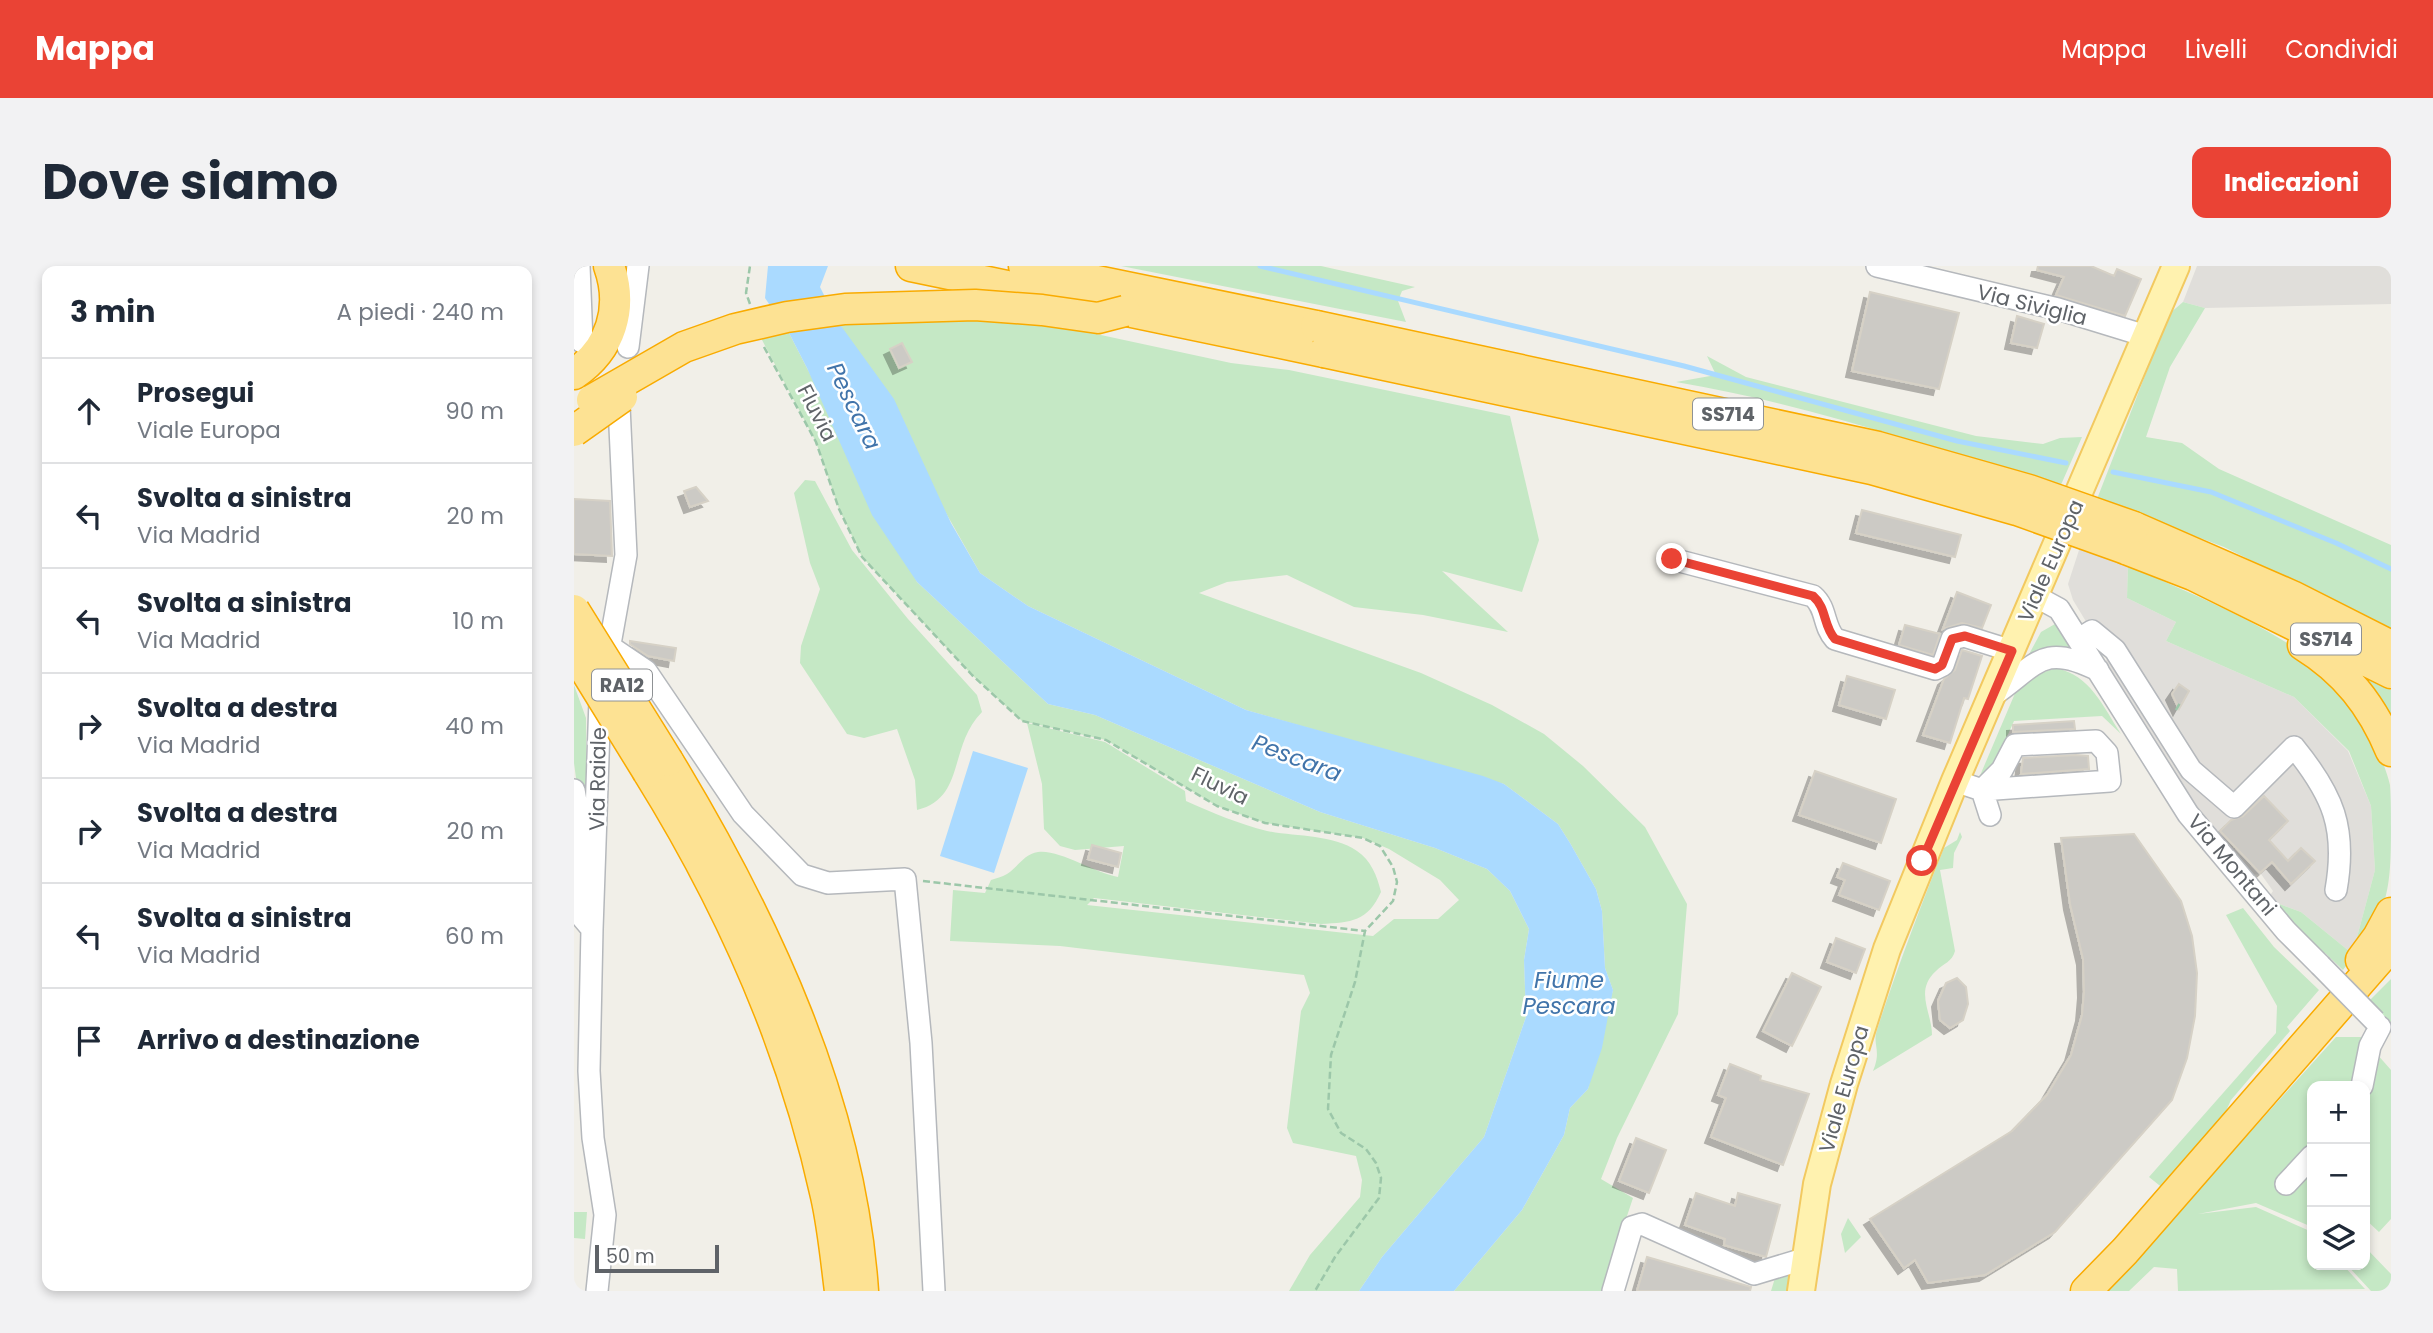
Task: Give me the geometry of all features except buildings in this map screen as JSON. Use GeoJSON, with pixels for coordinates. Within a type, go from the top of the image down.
{"type":"FeatureCollection","features":[{"type":"Feature","properties":{"kind":"highway"},"geometry":{"type":"LineString","coordinates":[[574,374],[591,360],[612,329],[615,303],[609,266]]}},
{"type":"Feature","properties":{"kind":"highway","name":"SS714"},"geometry":{"type":"LineString","coordinates":[[911,266],[1125,299],[1878,447],[2029,490],[2130,538],[2193,575],[2391,673]]}},
{"type":"Feature","properties":{"kind":"highway","name":"SS714"},"geometry":{"type":"LineString","coordinates":[[1024,266],[1125,299]]}},
{"type":"Feature","properties":{"kind":"highway"},"geometry":{"type":"LineString","coordinates":[[595,405],[684,347],[712,336],[811,313],[975,305],[1098,318],[1125,299],[1108,270],[1092,266]]}},
{"type":"Feature","properties":{"kind":"highway"},"geometry":{"type":"LineString","coordinates":[[574,431],[624,396],[650,368]]}},
{"type":"Feature","properties":{"kind":"highway","name":"SS714"},"geometry":{"type":"LineString","coordinates":[[2130,538],[2292,596],[2391,646]]}},
{"type":"Feature","properties":{"kind":"highway"},"geometry":{"type":"LineString","coordinates":[[2259,607],[2275,630],[2329,661],[2354,685],[2373,714],[2391,751]]}},
{"type":"Feature","properties":{"kind":"highway","name":"RA12"},"geometry":{"type":"LineString","coordinates":[[574,610],[658,766]]}},
{"type":"Feature","properties":{"kind":"highway","name":"RA12"},"geometry":{"type":"LineString","coordinates":[[574,652],[658,766]]}},
{"type":"Feature","properties":{"kind":"highway"},"geometry":{"type":"LineString","coordinates":[[658,766],[723,881],[770,954],[815,1063],[834,1127],[849,1193],[863,1291]]}},
{"type":"Feature","properties":{"kind":"highway"},"geometry":{"type":"LineString","coordinates":[[723,881],[811,1133],[827,1198],[840,1291]]}},
{"type":"Feature","properties":{"kind":"highway"},"geometry":{"type":"LineString","coordinates":[[2335,1010],[2346,978],[2378,937],[2391,913]]}},
{"type":"Feature","properties":{"kind":"highway"},"geometry":{"type":"LineString","coordinates":[[2086,1291],[2125,1251],[2391,946]]}},
{"type":"Feature","properties":{"kind":"highway"},"geometry":{"type":"LineString","coordinates":[[2363,978],[2391,961]]}},
{"type":"Feature","properties":{"kind":"main road","name":"Viale Europa"},"geometry":{"type":"LineString","coordinates":[[1801,1291],[1817,1184],[1869,1004],[1897,924],[1955,781],[2176,266]]}},
{"type":"Feature","properties":{"kind":"main road","name":"Viale Europa"},"geometry":{"type":"LineString","coordinates":[[1807,1258],[1814,1291]]}},
{"type":"Feature","properties":{"kind":"street"},"geometry":{"type":"LineString","coordinates":[[579,266],[582,342]]}},
{"type":"Feature","properties":{"kind":"street"},"geometry":{"type":"LineString","coordinates":[[628,346],[638,266]]}},
{"type":"Feature","properties":{"kind":"street","name":"Via Siviglia"},"geometry":{"type":"LineString","coordinates":[[1877,266],[2058,309],[2146,336]]}},
{"type":"Feature","properties":{"kind":"street","name":"Via Raiale"},"geometry":{"type":"LineString","coordinates":[[595,405],[626,555],[600,700],[592,929],[582,1070],[605,1215],[597,1291]]}},
{"type":"Feature","properties":{"kind":"street"},"geometry":{"type":"LineString","coordinates":[[1672,559],[1813,596],[1821,603],[1828,632],[1835,639],[1935,669],[1942,665],[1952,639],[1965,636],[2012,651]]}},
{"type":"Feature","properties":{"kind":"street","name":"Via Montani"},"geometry":{"type":"LineString","coordinates":[[2035,596],[2059,608],[2193,820],[2286,931],[2382,1029]]}},
{"type":"Feature","properties":{"kind":"street"},"geometry":{"type":"LineString","coordinates":[[574,625],[610,640],[646,671],[743,814],[802,875],[828,883],[905,879],[921,1043],[934,1291]]}},
{"type":"Feature","properties":{"kind":"street"},"geometry":{"type":"LineString","coordinates":[[2079,639],[2092,631],[2115,650],[2191,770],[2234,807],[2294,747],[2321,780],[2338,825],[2342,856],[2336,890]]}},
{"type":"Feature","properties":{"kind":"street"},"geometry":{"type":"LineString","coordinates":[[1992,696],[2030,665],[2044,659],[2067,657],[2098,670]]}},
{"type":"Feature","properties":{"kind":"street"},"geometry":{"type":"LineString","coordinates":[[1955,781],[1982,790],[2110,781],[2108,753],[2096,741],[2015,745],[2002,770],[1982,790]]}},
{"type":"Feature","properties":{"kind":"street"},"geometry":{"type":"LineString","coordinates":[[574,790],[577,807],[575,909],[592,929]]}},
{"type":"Feature","properties":{"kind":"street"},"geometry":{"type":"LineString","coordinates":[[1982,790],[1990,815]]}},
{"type":"Feature","properties":{"kind":"street"},"geometry":{"type":"LineString","coordinates":[[2363,1081],[2370,1046],[2382,1029]]}},
{"type":"Feature","properties":{"kind":"street"},"geometry":{"type":"LineString","coordinates":[[2286,1184],[2307,1161]]}},
{"type":"Feature","properties":{"kind":"street"},"geometry":{"type":"LineString","coordinates":[[1613,1291],[1632,1227],[1642,1224],[1752,1282],[1807,1258]]}},
{"type":"Feature","properties":{"kind":"path","name":"Fluvia"},"geometry":{"type":"LineString","coordinates":[[761,338],[816,442],[839,509],[862,557],[972,675],[1022,721],[1106,740],[1217,806],[1265,823],[1363,838],[1380,846],[1393,867],[1397,882],[1393,901],[1365,931]]}},
{"type":"Feature","properties":{"kind":"path"},"geometry":{"type":"LineString","coordinates":[[905,879],[1365,931],[1355,982],[1331,1055],[1328,1109],[1341,1133],[1366,1149],[1376,1163],[1381,1178],[1379,1198],[1335,1257],[1315,1291]]}},
{"type":"Feature","properties":{"kind":"shaded area"},"geometry":{"type":"Polygon","coordinates":[[[2197,266],[2391,266],[2391,304],[2205,308],[2183,302],[2197,266]]]}},
{"type":"Feature","properties":{"kind":"shaded area"},"geometry":{"type":"Polygon","coordinates":[[[2080,547],[2128,565],[2127,598],[2176,622],[2166,641],[2294,697],[2348,751],[2371,806],[2375,870],[2356,941],[2349,951],[2301,912],[2274,902],[2269,897],[2273,891],[2261,874],[2251,875],[2183,792],[2103,664],[2108,658],[2073,600],[2068,584],[2080,547]]]}},
{"type":"Feature","properties":{"kind":"green space"},"geometry":{"type":"Polygon","coordinates":[[[1121,266],[1321,266],[1415,287],[1402,291],[1398,301],[1406,322],[1121,266]]]}},
{"type":"Feature","properties":{"kind":"green space"},"geometry":{"type":"Polygon","coordinates":[[[2183,302],[2205,308],[2170,367],[2146,437],[2182,443],[2219,469],[2391,545],[2391,630],[2224,547],[2097,499],[2169,314],[2183,302]]]}},
{"type":"Feature","properties":{"kind":"green space"},"geometry":{"type":"Polygon","coordinates":[[[999,313],[1231,363],[1289,370],[1510,416],[1539,540],[1522,592],[1442,571],[1508,632],[1423,615],[1354,607],[1287,575],[1227,582],[1199,593],[1421,673],[1492,705],[1544,734],[1583,766],[1645,827],[1687,904],[1678,1014],[1617,1138],[1601,1179],[1633,1198],[1602,1291],[1454,1291],[1522,1210],[1564,1135],[1570,1108],[1588,1089],[1613,990],[1605,968],[1602,911],[1596,889],[1570,843],[1558,824],[1504,784],[1246,710],[1028,606],[980,573],[836,319],[999,313]]]}},
{"type":"Feature","properties":{"kind":"green space"},"geometry":{"type":"Polygon","coordinates":[[[789,333],[917,582],[1048,704],[1095,715],[1320,812],[1435,848],[1487,869],[1510,891],[1529,929],[1524,960],[1526,1017],[1484,1137],[1382,1257],[1359,1291],[1289,1291],[1310,1255],[1360,1197],[1362,1180],[1356,1156],[1293,1143],[1287,1128],[1301,1011],[1310,993],[1304,975],[1060,946],[950,941],[953,890],[985,893],[991,880],[1007,874],[1025,858],[1038,852],[1056,854],[1118,877],[1124,846],[1075,850],[1060,846],[1044,829],[1042,784],[1027,723],[1105,742],[1185,791],[1186,801],[1226,818],[1267,831],[1325,839],[1347,846],[1357,851],[1370,864],[1381,892],[1364,915],[1350,921],[1321,924],[1094,898],[1087,905],[1373,936],[1394,919],[1438,919],[1459,900],[1440,880],[1389,849],[1363,838],[1265,823],[1217,806],[1106,740],[1022,721],[972,675],[862,557],[839,509],[816,442],[761,338],[789,333]]]}},
{"type":"Feature","properties":{"kind":"green space"},"geometry":{"type":"Polygon","coordinates":[[[1707,356],[1746,377],[1976,436],[2043,444],[2060,438],[2082,437],[2060,487],[1822,415],[1676,382],[1716,375],[1707,356]]]}},
{"type":"Feature","properties":{"kind":"green space"},"geometry":{"type":"Polygon","coordinates":[[[805,480],[815,481],[852,550],[908,619],[977,695],[982,712],[971,725],[964,740],[950,783],[932,804],[917,810],[915,780],[897,729],[864,738],[847,734],[800,663],[801,646],[820,589],[810,563],[794,493],[805,480]]]}},
{"type":"Feature","properties":{"kind":"green space"},"geometry":{"type":"Polygon","coordinates":[[[2128,565],[2235,614],[2287,643],[2333,678],[2350,699],[2367,728],[2390,785],[2390,872],[2384,904],[2378,919],[2343,970],[2325,953],[2322,956],[2274,902],[2301,912],[2349,951],[2356,941],[2375,870],[2371,806],[2349,751],[2294,697],[2166,641],[2176,622],[2127,598],[2128,565]]]}},
{"type":"Feature","properties":{"kind":"green space"},"geometry":{"type":"Polygon","coordinates":[[[2055,624],[2081,655],[2027,658],[2041,632],[2055,624]]]}},
{"type":"Feature","properties":{"kind":"green space"},"geometry":{"type":"Polygon","coordinates":[[[2348,664],[2391,690],[2391,731],[2348,664]]]}},
{"type":"Feature","properties":{"kind":"green space"},"geometry":{"type":"Polygon","coordinates":[[[2056,668],[2068,672],[2087,685],[2121,734],[2102,716],[2014,721],[1992,770],[1979,778],[2016,691],[2038,674],[2056,668]]]}},
{"type":"Feature","properties":{"kind":"green space"},"geometry":{"type":"Polygon","coordinates":[[[574,685],[586,718],[587,808],[580,808],[574,763],[574,685]]]}},
{"type":"Feature","properties":{"kind":"green space"},"geometry":{"type":"Polygon","coordinates":[[[1960,832],[1962,837],[1954,853],[1953,868],[1940,870],[1955,951],[1926,986],[1932,1035],[1873,1071],[1877,1058],[1877,1030],[1901,961],[1944,848],[1957,840],[1960,832]]]}},
{"type":"Feature","properties":{"kind":"green space"},"geometry":{"type":"Polygon","coordinates":[[[2243,908],[2274,947],[2319,990],[2287,1027],[2290,1031],[2231,1100],[2220,1124],[2164,1189],[2149,1177],[2276,1033],[2277,1006],[2226,915],[2243,908]]]}},
{"type":"Feature","properties":{"kind":"green space"},"geometry":{"type":"Polygon","coordinates":[[[2391,979],[2391,1027],[2370,1000],[2391,979]]]}},
{"type":"Feature","properties":{"kind":"green space"},"geometry":{"type":"Polygon","coordinates":[[[2336,1037],[2362,1037],[2391,1070],[2391,1219],[2379,1232],[2370,1224],[2370,1081],[2307,1081],[2307,1225],[2256,1203],[2198,1214],[2256,1207],[2307,1230],[2307,1270],[2348,1270],[2365,1289],[2178,1291],[2177,1269],[2154,1267],[2129,1291],[2107,1291],[2336,1037]]]}},
{"type":"Feature","properties":{"kind":"green space"},"geometry":{"type":"Polygon","coordinates":[[[574,1212],[587,1212],[585,1239],[574,1238],[574,1212]]]}},
{"type":"Feature","properties":{"kind":"green space"},"geometry":{"type":"Polygon","coordinates":[[[1848,1218],[1861,1237],[1845,1253],[1841,1234],[1848,1218]]]}},
{"type":"Feature","properties":{"kind":"green space"},"geometry":{"type":"Polygon","coordinates":[[[2370,1252],[2391,1274],[2391,1291],[2371,1291],[2352,1270],[2370,1270],[2370,1252]]]}},
{"type":"Feature","properties":{"kind":"green space"},"geometry":{"type":"Polygon","coordinates":[[[1793,1272],[1794,1291],[1771,1291],[1775,1278],[1793,1272]]]}},
{"type":"Feature","properties":{"kind":"water","name":"Fiume Pescara"},"geometry":{"type":"Polygon","coordinates":[[[768,266],[828,266],[820,287],[836,319],[894,399],[951,523],[980,573],[1028,606],[1246,710],[1483,776],[1504,784],[1558,824],[1596,889],[1602,911],[1605,968],[1613,990],[1602,1048],[1588,1089],[1570,1108],[1564,1135],[1522,1210],[1454,1291],[1359,1291],[1382,1257],[1484,1137],[1526,1017],[1524,960],[1529,929],[1510,891],[1487,869],[1435,848],[1320,812],[1095,715],[1048,704],[917,582],[872,515],[807,368],[789,333],[765,298],[768,266]]]}},
{"type":"Feature","properties":{"kind":"water"},"geometry":{"type":"Polygon","coordinates":[[[973,751],[1028,768],[994,873],[940,856],[973,751]]]}},
{"type":"Feature","properties":{"kind":"waterway"},"geometry":{"type":"LineString","coordinates":[[1260,266],[1684,366],[1957,441],[2066,463]]}},
{"type":"Feature","properties":{"kind":"waterway"},"geometry":{"type":"LineString","coordinates":[[2113,472],[2211,492],[2336,543],[2391,569]]}},
{"type":"Feature","properties":{"kind":"route"},"geometry":{"type":"LineString","coordinates":[[1672,559],[1813,596],[1821,603],[1828,632],[1835,639],[1935,669],[1942,665],[1952,639],[1965,636],[2012,651],[1922,861]]}},
{"type":"Feature","properties":{"kind":"water label","name":"Pescara"},"geometry":{"type":"Point","coordinates":[854,406]}},
{"type":"Feature","properties":{"kind":"water label","name":"Pescara"},"geometry":{"type":"Point","coordinates":[1297,758]}}]}
